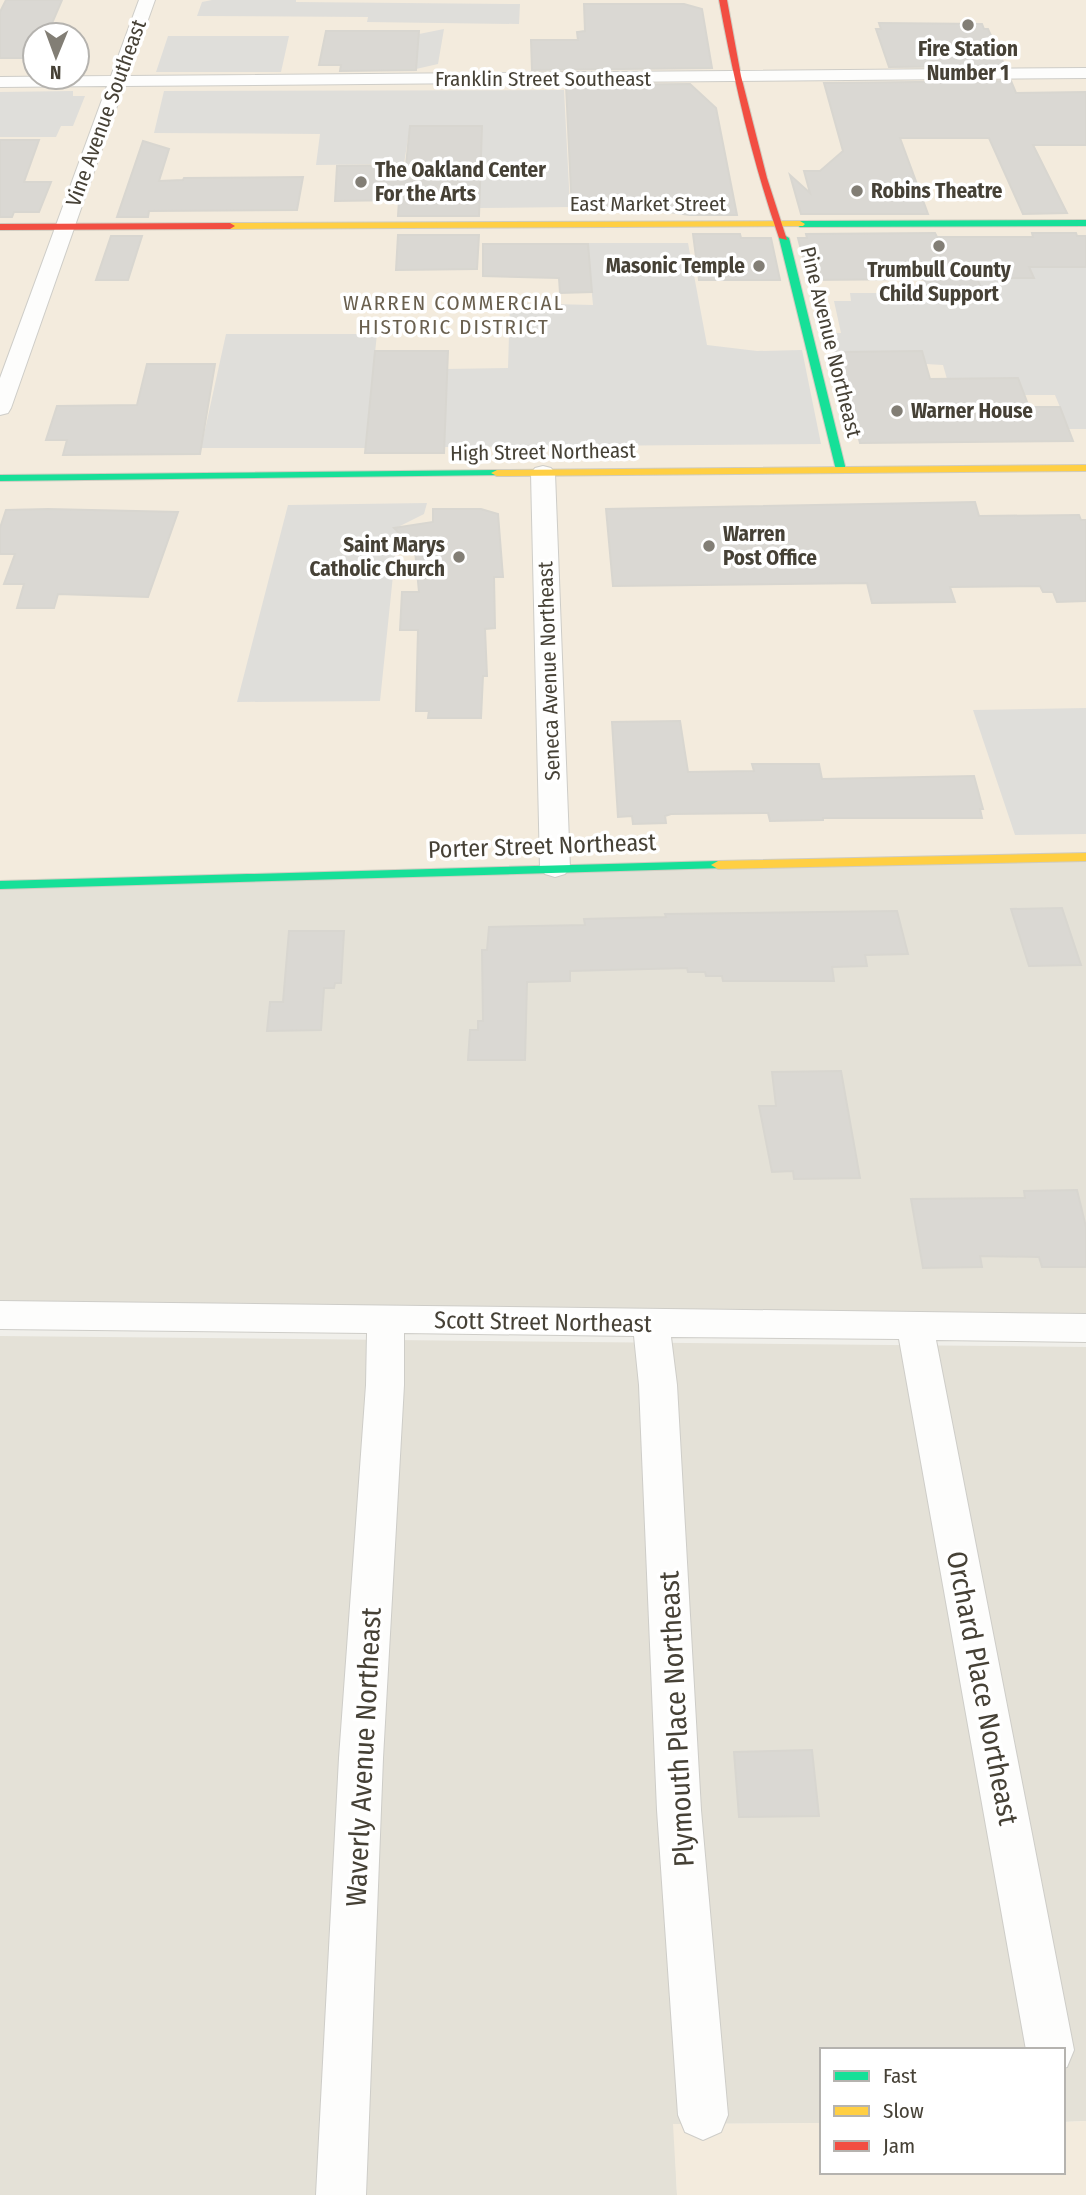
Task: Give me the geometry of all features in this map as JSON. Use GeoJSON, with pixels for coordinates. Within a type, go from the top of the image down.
{"type":"FeatureCollection","features":[{"type":"Feature","properties":{"kind":"street","name":"Vine Avenue Southeast"},"geometry":{"type":"LineString","coordinates":[[0,408],[147,0]]}},
{"type":"Feature","properties":{"kind":"street","name":"Pine Avenue Northeast"},"geometry":{"type":"LineString","coordinates":[[723,0],[737,76],[763,178],[781,224],[841,470]]}},
{"type":"Feature","properties":{"kind":"street","name":"Franklin Street Southeast"},"geometry":{"type":"LineString","coordinates":[[0,82],[300,76],[707,79],[737,76],[1086,73]]}},
{"type":"Feature","properties":{"kind":"street","name":"East Market Street"},"geometry":{"type":"LineString","coordinates":[[0,227],[1086,223]]}},
{"type":"Feature","properties":{"kind":"street","name":"High Street Northeast"},"geometry":{"type":"LineString","coordinates":[[0,478],[1086,468]]}},
{"type":"Feature","properties":{"kind":"street","name":"Seneca Avenue Northeast"},"geometry":{"type":"LineString","coordinates":[[543,473],[555,868]]}},
{"type":"Feature","properties":{"kind":"street","name":"Porter Street Northeast"},"geometry":{"type":"LineString","coordinates":[[0,885],[555,868],[1086,857]]}},
{"type":"Feature","properties":{"kind":"street","name":"Scott Street Northeast"},"geometry":{"type":"LineString","coordinates":[[0,1315],[1086,1328]]}},
{"type":"Feature","properties":{"kind":"street","name":"Waverly Avenue Northeast"},"geometry":{"type":"LineString","coordinates":[[341,2195],[361,1758],[385,1385],[386,1320]]}},
{"type":"Feature","properties":{"kind":"street","name":"Plymouth Place Northeast"},"geometry":{"type":"LineString","coordinates":[[651,1323],[658,1385],[679,1810],[703,2115]]}},
{"type":"Feature","properties":{"kind":"street","name":"Orchard Place Northeast"},"geometry":{"type":"LineString","coordinates":[[915,1326],[1050,2048]]}},
{"type":"Feature","properties":{"kind":"shaded area"},"geometry":{"type":"Polygon","coordinates":[[[0,0],[1086,0],[1086,857],[0,885],[0,0]]]}},
{"type":"Feature","properties":{"kind":"shaded area"},"geometry":{"type":"Polygon","coordinates":[[[202,2],[520,4],[519,24],[367,22],[368,17],[197,16],[202,2]]]}},
{"type":"Feature","properties":{"kind":"shaded area"},"geometry":{"type":"Polygon","coordinates":[[[444,29],[438,64],[416,69],[419,34],[444,29]]]}},
{"type":"Feature","properties":{"kind":"shaded area"},"geometry":{"type":"Polygon","coordinates":[[[168,36],[289,36],[281,72],[156,72],[168,36]]]}},
{"type":"Feature","properties":{"kind":"shaded area"},"geometry":{"type":"Polygon","coordinates":[[[564,90],[570,207],[478,208],[482,126],[410,126],[404,164],[316,165],[320,134],[154,133],[164,91],[564,90]]]}},
{"type":"Feature","properties":{"kind":"shaded area"},"geometry":{"type":"Polygon","coordinates":[[[73,91],[73,96],[85,96],[73,126],[61,126],[56,137],[0,137],[0,92],[73,91]]]}},
{"type":"Feature","properties":{"kind":"shaded area"},"geometry":{"type":"Polygon","coordinates":[[[587,243],[688,243],[707,345],[757,351],[802,350],[821,444],[445,447],[445,369],[508,368],[510,303],[593,305],[587,243]]]}},
{"type":"Feature","properties":{"kind":"shaded area"},"geometry":{"type":"Polygon","coordinates":[[[1029,267],[1086,267],[1086,429],[1069,429],[1055,395],[1024,395],[1018,378],[947,379],[943,365],[926,364],[921,351],[834,352],[829,333],[841,333],[834,301],[851,301],[850,293],[929,293],[931,299],[984,298],[977,278],[1033,278],[1029,267]]]}},
{"type":"Feature","properties":{"kind":"shaded area"},"geometry":{"type":"Polygon","coordinates":[[[226,334],[377,334],[365,448],[201,448],[226,334]]]}},
{"type":"Feature","properties":{"kind":"shaded area"},"geometry":{"type":"Polygon","coordinates":[[[427,503],[424,514],[398,527],[380,701],[237,702],[288,505],[427,503]]]}},
{"type":"Feature","properties":{"kind":"shaded area"},"geometry":{"type":"Polygon","coordinates":[[[1086,708],[1086,834],[1015,835],[973,710],[1086,708]]]}},
{"type":"Feature","properties":{"kind":"shaded area"},"geometry":{"type":"Polygon","coordinates":[[[1086,857],[1086,1327],[0,1315],[0,885],[1086,857]]]}},
{"type":"Feature","properties":{"kind":"shaded area"},"geometry":{"type":"Polygon","coordinates":[[[0,1336],[1086,1347],[1086,2121],[1065,2122],[1065,2048],[820,2048],[820,2123],[674,2124],[677,2195],[0,2195],[0,1336]]]}},
{"type":"Feature","properties":{"kind":"shaded area"},"geometry":{"type":"Polygon","coordinates":[[[1086,2121],[1086,2195],[677,2195],[673,2124],[820,2123],[820,2174],[1065,2174],[1065,2122],[1086,2121]]]}},
{"type":"Feature","properties":{"kind":"building"},"geometry":{"type":"Polygon","coordinates":[[[6,0],[62,0],[53,21],[21,21],[21,58],[0,58],[0,12],[6,0]]]}},
{"type":"Feature","properties":{"kind":"building"},"geometry":{"type":"Polygon","coordinates":[[[584,4],[684,4],[702,9],[712,68],[532,70],[531,40],[578,40],[577,32],[585,31],[584,4]]]}},
{"type":"Feature","properties":{"kind":"building"},"geometry":{"type":"Polygon","coordinates":[[[879,23],[982,24],[984,29],[988,29],[1005,66],[889,67],[876,29],[881,29],[879,23]]]}},
{"type":"Feature","properties":{"kind":"building"},"geometry":{"type":"Polygon","coordinates":[[[326,31],[419,31],[416,70],[340,71],[341,65],[319,65],[326,31]]]}},
{"type":"Feature","properties":{"kind":"building"},"geometry":{"type":"Polygon","coordinates":[[[1011,81],[1016,93],[1086,92],[1086,145],[1033,145],[1067,213],[1023,214],[989,138],[900,138],[928,214],[801,214],[790,175],[810,193],[804,171],[820,171],[843,151],[824,83],[1011,81]]]}},
{"type":"Feature","properties":{"kind":"building"},"geometry":{"type":"Polygon","coordinates":[[[690,84],[716,108],[737,215],[690,215],[662,211],[572,211],[566,85],[690,84]]]}},
{"type":"Feature","properties":{"kind":"building"},"geometry":{"type":"Polygon","coordinates":[[[410,126],[482,126],[479,216],[398,216],[399,200],[335,201],[337,166],[406,165],[410,126]]]}},
{"type":"Feature","properties":{"kind":"building"},"geometry":{"type":"Polygon","coordinates":[[[0,140],[39,140],[24,182],[51,182],[39,212],[14,212],[12,217],[0,217],[0,140]]]}},
{"type":"Feature","properties":{"kind":"building"},"geometry":{"type":"Polygon","coordinates":[[[143,141],[169,149],[159,181],[184,178],[303,177],[297,210],[149,211],[148,217],[117,217],[143,141]]]}},
{"type":"Feature","properties":{"kind":"building"},"geometry":{"type":"Polygon","coordinates":[[[935,233],[937,237],[1033,237],[1032,233],[1076,233],[1077,236],[1086,236],[1086,267],[1029,267],[1034,278],[977,278],[985,298],[931,299],[924,279],[809,280],[798,238],[807,238],[806,234],[935,233]]]}},
{"type":"Feature","properties":{"kind":"building"},"geometry":{"type":"Polygon","coordinates":[[[693,234],[740,234],[741,238],[771,238],[780,280],[699,280],[693,234]]]}},
{"type":"Feature","properties":{"kind":"building"},"geometry":{"type":"Polygon","coordinates":[[[398,235],[479,235],[477,269],[396,270],[398,235]]]}},
{"type":"Feature","properties":{"kind":"building"},"geometry":{"type":"Polygon","coordinates":[[[111,236],[142,236],[128,280],[96,280],[111,236]]]}},
{"type":"Feature","properties":{"kind":"building"},"geometry":{"type":"Polygon","coordinates":[[[483,244],[588,244],[592,292],[560,293],[559,278],[483,276],[483,244]]]}},
{"type":"Feature","properties":{"kind":"building"},"geometry":{"type":"Polygon","coordinates":[[[375,351],[448,351],[444,453],[365,453],[375,351]]]}},
{"type":"Feature","properties":{"kind":"building"},"geometry":{"type":"Polygon","coordinates":[[[922,351],[930,379],[1018,378],[1029,407],[1060,407],[1073,441],[860,443],[837,352],[922,351]]]}},
{"type":"Feature","properties":{"kind":"building"},"geometry":{"type":"Polygon","coordinates":[[[147,364],[215,364],[200,454],[63,455],[67,440],[46,440],[57,406],[137,405],[147,364]]]}},
{"type":"Feature","properties":{"kind":"building"},"geometry":{"type":"Polygon","coordinates":[[[975,502],[979,516],[1079,515],[1081,520],[1086,520],[1086,601],[1057,602],[1053,592],[1043,592],[1040,586],[950,587],[955,602],[872,603],[867,583],[613,586],[606,509],[975,502]]]}},
{"type":"Feature","properties":{"kind":"building"},"geometry":{"type":"Polygon","coordinates":[[[433,509],[481,509],[498,514],[503,577],[494,577],[495,628],[485,629],[487,676],[483,676],[481,718],[428,718],[429,711],[416,711],[418,630],[400,630],[402,592],[419,592],[415,550],[394,528],[433,522],[433,509]]]}},
{"type":"Feature","properties":{"kind":"building"},"geometry":{"type":"Polygon","coordinates":[[[6,510],[178,512],[148,597],[58,594],[54,608],[17,608],[24,584],[4,584],[15,554],[0,554],[0,528],[6,510]]]}},
{"type":"Feature","properties":{"kind":"building"},"geometry":{"type":"Polygon","coordinates":[[[680,721],[688,772],[754,771],[752,764],[819,764],[822,779],[974,776],[983,809],[980,809],[982,818],[823,818],[770,821],[768,813],[671,814],[665,816],[666,823],[633,824],[632,816],[618,817],[612,722],[680,721]]]}},
{"type":"Feature","properties":{"kind":"building"},"geometry":{"type":"Polygon","coordinates":[[[1062,908],[1081,965],[1029,966],[1011,909],[1062,908]]]}},
{"type":"Feature","properties":{"kind":"building"},"geometry":{"type":"Polygon","coordinates":[[[897,911],[908,954],[865,955],[867,966],[832,967],[834,981],[723,981],[722,976],[688,972],[687,968],[570,971],[570,981],[527,982],[525,1060],[468,1060],[470,1030],[478,1030],[478,1021],[483,1021],[482,950],[487,950],[489,927],[585,925],[584,919],[666,917],[665,914],[897,911]]]}},
{"type":"Feature","properties":{"kind":"building"},"geometry":{"type":"Polygon","coordinates":[[[289,931],[344,931],[341,983],[335,983],[334,988],[324,988],[321,1030],[267,1031],[270,1002],[283,1002],[289,931]]]}},
{"type":"Feature","properties":{"kind":"building"},"geometry":{"type":"Polygon","coordinates":[[[841,1071],[860,1178],[794,1179],[793,1171],[772,1172],[759,1106],[776,1106],[772,1072],[841,1071]]]}},
{"type":"Feature","properties":{"kind":"building"},"geometry":{"type":"Polygon","coordinates":[[[1077,1190],[1086,1227],[1086,1267],[1042,1267],[1039,1257],[980,1256],[982,1267],[923,1268],[911,1199],[1025,1198],[1024,1191],[1077,1190]]]}},
{"type":"Feature","properties":{"kind":"building"},"geometry":{"type":"Polygon","coordinates":[[[812,1750],[819,1816],[739,1817],[734,1752],[812,1750]]]}},
{"type":"Feature","properties":{"kind":"traffic: fast"},"geometry":{"type":"LineString","coordinates":[[800,224],[1086,223]]}},
{"type":"Feature","properties":{"kind":"traffic: fast"},"geometry":{"type":"LineString","coordinates":[[784,238],[841,470]]}},
{"type":"Feature","properties":{"kind":"traffic: fast"},"geometry":{"type":"LineString","coordinates":[[0,478],[497,473]]}},
{"type":"Feature","properties":{"kind":"traffic: fast"},"geometry":{"type":"LineString","coordinates":[[0,885],[718,865]]}},
{"type":"Feature","properties":{"kind":"traffic: slow"},"geometry":{"type":"LineString","coordinates":[[230,226],[800,224]]}},
{"type":"Feature","properties":{"kind":"traffic: slow"},"geometry":{"type":"LineString","coordinates":[[497,473],[1086,468]]}},
{"type":"Feature","properties":{"kind":"traffic: slow"},"geometry":{"type":"LineString","coordinates":[[718,865],[1086,857]]}},
{"type":"Feature","properties":{"kind":"traffic: jam"},"geometry":{"type":"LineString","coordinates":[[723,0],[737,76],[763,178],[784,238]]}},
{"type":"Feature","properties":{"kind":"traffic: jam"},"geometry":{"type":"LineString","coordinates":[[0,227],[230,226]]}},
{"type":"Feature","properties":{"kind":"place","name":"Fire Station Number 1"},"geometry":{"type":"Point","coordinates":[968,25]}},
{"type":"Feature","properties":{"kind":"place","name":"The Oakland Center For the Arts"},"geometry":{"type":"Point","coordinates":[361,182]}},
{"type":"Feature","properties":{"kind":"place","name":"Robins Theatre"},"geometry":{"type":"Point","coordinates":[857,191]}},
{"type":"Feature","properties":{"kind":"place","name":"Trumbull County Child Support"},"geometry":{"type":"Point","coordinates":[939,246]}},
{"type":"Feature","properties":{"kind":"place","name":"Masonic Temple"},"geometry":{"type":"Point","coordinates":[759,266]}},
{"type":"Feature","properties":{"kind":"place","name":"Warner House"},"geometry":{"type":"Point","coordinates":[897,411]}},
{"type":"Feature","properties":{"kind":"place","name":"Warren Post Office"},"geometry":{"type":"Point","coordinates":[709,546]}},
{"type":"Feature","properties":{"kind":"place","name":"Saint Marys Catholic Church"},"geometry":{"type":"Point","coordinates":[459,557]}},
{"type":"Feature","properties":{"kind":"district","name":"WARREN COMMERCIAL HISTORIC DISTRICT"},"geometry":{"type":"Point","coordinates":[454,315]}}]}
